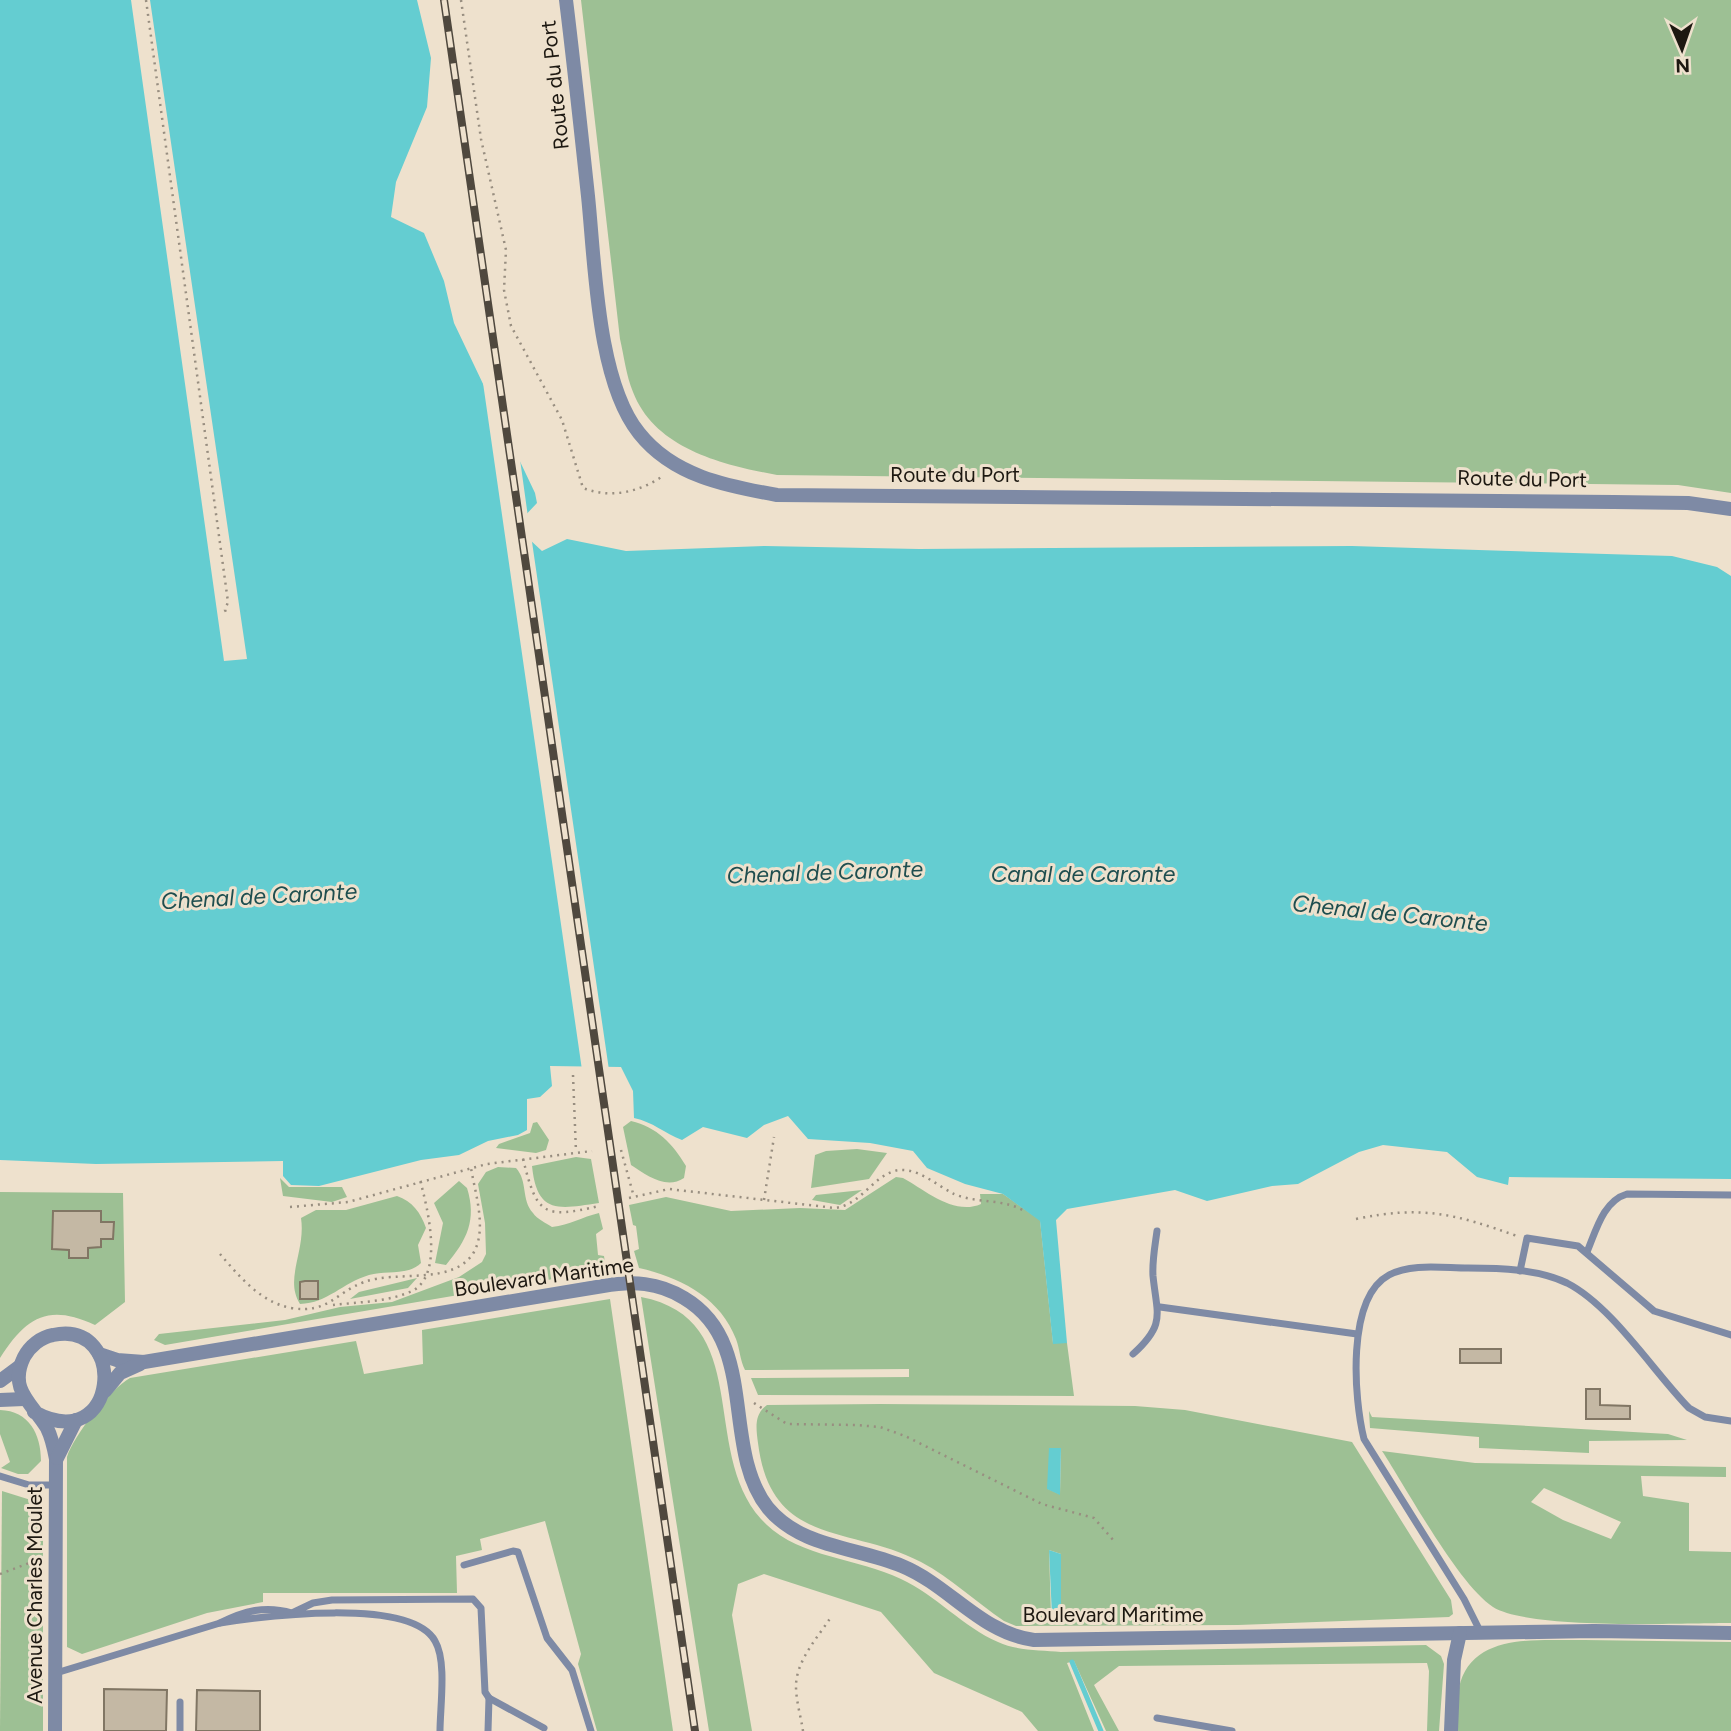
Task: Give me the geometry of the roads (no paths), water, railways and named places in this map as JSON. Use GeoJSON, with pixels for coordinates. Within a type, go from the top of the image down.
{"type":"FeatureCollection","features":[{"type":"Feature","properties":{"kind":"street","name":"Route du Port"},"geometry":{"type":"LineString","coordinates":[[566,0],[596,279],[618,401],[639,434],[664,458],[695,475],[733,487],[777,495],[1627,502],[1688,503],[1731,509]]}},
{"type":"Feature","properties":{"kind":"street","name":"Boulevard Maritime"},"geometry":{"type":"LineString","coordinates":[[99,1354],[117,1360],[144,1362],[603,1286],[642,1283],[678,1294],[705,1315],[727,1351],[751,1476],[767,1506],[779,1520],[811,1539],[903,1566],[1009,1635],[1044,1640],[1460,1633],[1731,1633]]}},
{"type":"Feature","properties":{"kind":"street"},"geometry":{"type":"LineString","coordinates":[[0,1381],[19,1367],[28,1350],[41,1339],[54,1335],[82,1338],[99,1354],[106,1372],[105,1391],[93,1410],[76,1420],[60,1422],[34,1412],[24,1399],[19,1387],[19,1367]]}},
{"type":"Feature","properties":{"kind":"street","name":"Boulevard Maritime"},"geometry":{"type":"LineString","coordinates":[[105,1391],[120,1373],[144,1362]]}},
{"type":"Feature","properties":{"kind":"street"},"geometry":{"type":"LineString","coordinates":[[0,1399],[24,1399]]}},
{"type":"Feature","properties":{"kind":"street","name":"Avenue Charles Moulet"},"geometry":{"type":"LineString","coordinates":[[34,1412],[46,1427],[57,1459],[55,1731]]}},
{"type":"Feature","properties":{"kind":"street","name":"Avenue Charles Moulet"},"geometry":{"type":"LineString","coordinates":[[57,1459],[76,1420]]}},
{"type":"Feature","properties":{"kind":"street"},"geometry":{"type":"LineString","coordinates":[[1451,1731],[1454,1660],[1460,1633]]}},
{"type":"Feature","properties":{"kind":"lane"},"geometry":{"type":"LineString","coordinates":[[1587,1252],[1609,1204],[1616,1197],[1627,1194],[1731,1195]]}},
{"type":"Feature","properties":{"kind":"lane"},"geometry":{"type":"LineString","coordinates":[[1133,1354],[1154,1330],[1160,1307],[1153,1278],[1157,1231]]}},
{"type":"Feature","properties":{"kind":"lane"},"geometry":{"type":"LineString","coordinates":[[1520,1271],[1527,1238],[1567,1243],[1587,1252],[1654,1311],[1731,1335]]}},
{"type":"Feature","properties":{"kind":"lane"},"geometry":{"type":"LineString","coordinates":[[1481,1633],[1464,1599],[1367,1447],[1359,1410],[1357,1334],[1364,1302],[1374,1287],[1388,1275],[1408,1269],[1520,1271],[1546,1276],[1582,1293],[1597,1304],[1689,1408],[1705,1417],[1731,1421]]}},
{"type":"Feature","properties":{"kind":"lane"},"geometry":{"type":"LineString","coordinates":[[1160,1307],[1357,1334]]}},
{"type":"Feature","properties":{"kind":"lane"},"geometry":{"type":"LineString","coordinates":[[0,1476],[29,1485],[57,1485]]}},
{"type":"Feature","properties":{"kind":"lane"},"geometry":{"type":"LineString","coordinates":[[464,1565],[513,1551],[518,1552],[547,1638],[572,1670],[592,1731]]}},
{"type":"Feature","properties":{"kind":"lane"},"geometry":{"type":"LineString","coordinates":[[292,1613],[313,1603],[375,1599],[473,1599],[478,1603],[483,1685],[489,1698],[488,1731]]}},
{"type":"Feature","properties":{"kind":"lane"},"geometry":{"type":"LineString","coordinates":[[375,1599],[375,1616]]}},
{"type":"Feature","properties":{"kind":"lane"},"geometry":{"type":"LineString","coordinates":[[56,1673],[263,1609],[292,1613],[405,1618],[426,1629],[434,1638],[441,1659],[440,1731]]}},
{"type":"Feature","properties":{"kind":"lane"},"geometry":{"type":"LineString","coordinates":[[489,1698],[544,1728]]}},
{"type":"Feature","properties":{"kind":"lane"},"geometry":{"type":"LineString","coordinates":[[180,1702],[180,1731]]}},
{"type":"Feature","properties":{"kind":"lane"},"geometry":{"type":"LineString","coordinates":[[1157,1718],[1232,1731]]}},
{"type":"Feature","properties":{"kind":"water","name":"Canal de Caronte"},"geometry":{"type":"Polygon","coordinates":[[[0,0],[131,0],[224,661],[247,659],[150,0],[417,0],[431,58],[427,107],[396,182],[391,217],[424,233],[444,281],[454,323],[535,493],[537,503],[520,521],[529,539],[542,551],[567,539],[626,551],[765,546],[919,549],[1352,546],[1672,556],[1717,567],[1731,576],[1731,1179],[1509,1177],[1508,1185],[1477,1177],[1447,1152],[1383,1145],[1359,1152],[1298,1184],[1272,1186],[1207,1201],[1175,1190],[1067,1209],[1056,1220],[1067,1343],[1053,1344],[1040,1221],[1003,1194],[965,1184],[927,1168],[913,1151],[870,1143],[808,1139],[788,1116],[764,1125],[747,1138],[703,1127],[682,1140],[634,1118],[633,1091],[621,1067],[550,1066],[552,1086],[540,1097],[527,1099],[527,1130],[518,1135],[488,1141],[459,1155],[421,1160],[319,1186],[291,1185],[283,1176],[283,1161],[96,1164],[0,1160],[0,0]]]}},
{"type":"Feature","properties":{"kind":"water"},"geometry":{"type":"Polygon","coordinates":[[[1049,1448],[1061,1448],[1060,1495],[1047,1489],[1049,1448]]]}},
{"type":"Feature","properties":{"kind":"water"},"geometry":{"type":"Polygon","coordinates":[[[1049,1550],[1061,1554],[1061,1616],[1052,1616],[1049,1550]]]}},
{"type":"Feature","properties":{"kind":"waterway"},"geometry":{"type":"LineString","coordinates":[[1072,1662],[1101,1731]]}},
{"type":"Feature","properties":{"kind":"railway"},"geometry":{"type":"LineString","coordinates":[[444,0],[695,1731]]}},
{"type":"Feature","properties":{"kind":"water label","name":"Chenal de Caronte"},"geometry":{"type":"Point","coordinates":[825,872]}},
{"type":"Feature","properties":{"kind":"water label","name":"Chenal de Caronte"},"geometry":{"type":"Point","coordinates":[259,896]}},
{"type":"Feature","properties":{"kind":"water label","name":"Chenal de Caronte"},"geometry":{"type":"Point","coordinates":[1390,913]}}]}
